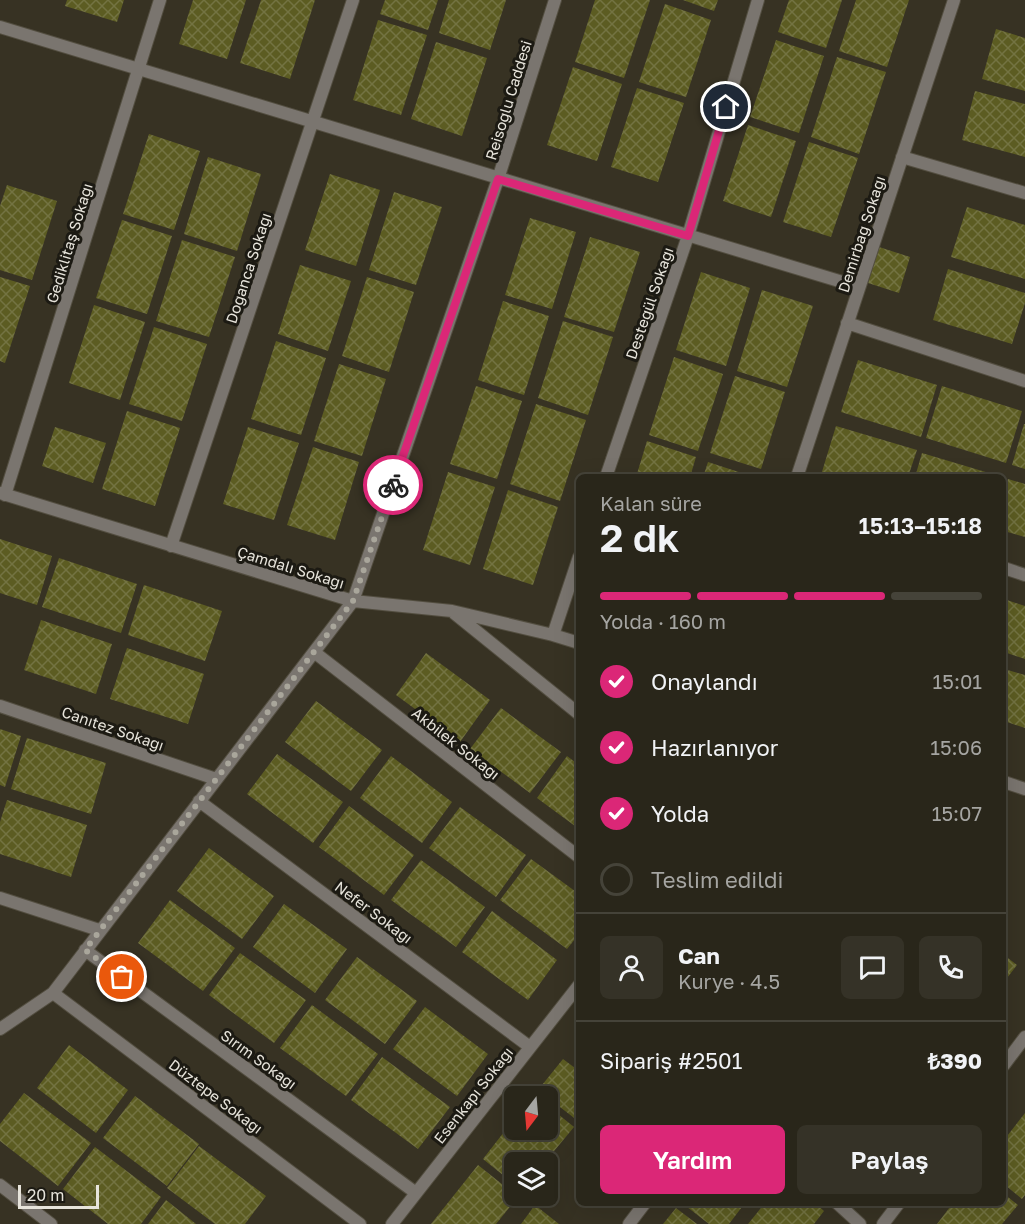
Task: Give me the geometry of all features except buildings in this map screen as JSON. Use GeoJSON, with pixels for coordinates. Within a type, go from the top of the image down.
{"type":"FeatureCollection","features":[{"type":"Feature","properties":{"kind":"street","name":"Gediklitaş Sokağı"},"geometry":{"type":"LineString","coordinates":[[3,494],[140,69],[160,0]]}},
{"type":"Feature","properties":{"kind":"street","name":"Doğanca Sokağı"},"geometry":{"type":"LineString","coordinates":[[171,546],[353,0]]}},
{"type":"Feature","properties":{"kind":"street","name":"Reisoğlu Caddesi"},"geometry":{"type":"LineString","coordinates":[[0,1029],[53,993],[353,601],[498,179],[555,0]]}},
{"type":"Feature","properties":{"kind":"street","name":"Destegül Sokağı"},"geometry":{"type":"LineString","coordinates":[[607,474],[688,236],[758,0]]}},
{"type":"Feature","properties":{"kind":"street","name":"Demirbağ Sokağı"},"geometry":{"type":"LineString","coordinates":[[798,474],[954,0]]}},
{"type":"Feature","properties":{"kind":"street"},"geometry":{"type":"LineString","coordinates":[[0,27],[859,287]]}},
{"type":"Feature","properties":{"kind":"street"},"geometry":{"type":"LineString","coordinates":[[902,157],[1025,193]]}},
{"type":"Feature","properties":{"kind":"street"},"geometry":{"type":"LineString","coordinates":[[848,323],[1025,381]]}},
{"type":"Feature","properties":{"kind":"street","name":"Çamdalı Sokağı"},"geometry":{"type":"LineString","coordinates":[[3,494],[353,601],[452,611],[553,634],[576,642]]}},
{"type":"Feature","properties":{"kind":"street"},"geometry":{"type":"LineString","coordinates":[[553,634],[576,566]]}},
{"type":"Feature","properties":{"kind":"street"},"geometry":{"type":"LineString","coordinates":[[1006,569],[1025,576]]}},
{"type":"Feature","properties":{"kind":"street"},"geometry":{"type":"LineString","coordinates":[[452,611],[576,712]]}},
{"type":"Feature","properties":{"kind":"street","name":"Akbilek Sokağı"},"geometry":{"type":"LineString","coordinates":[[314,652],[576,855]]}},
{"type":"Feature","properties":{"kind":"street","name":"Canıtez Sokağı"},"geometry":{"type":"LineString","coordinates":[[0,706],[216,779]]}},
{"type":"Feature","properties":{"kind":"street"},"geometry":{"type":"LineString","coordinates":[[1006,783],[1025,789]]}},
{"type":"Feature","properties":{"kind":"street","name":"Nefer Sokağı"},"geometry":{"type":"LineString","coordinates":[[199,801],[530,1047]]}},
{"type":"Feature","properties":{"kind":"street"},"geometry":{"type":"LineString","coordinates":[[0,898],[99,930]]}},
{"type":"Feature","properties":{"kind":"street","name":"Sırım Sokağı"},"geometry":{"type":"LineString","coordinates":[[85,950],[416,1193]]}},
{"type":"Feature","properties":{"kind":"street","name":"Esenkapı Sokağı"},"geometry":{"type":"LineString","coordinates":[[392,1224],[576,989]]}},
{"type":"Feature","properties":{"kind":"street","name":"Düztepe Sokağı"},"geometry":{"type":"LineString","coordinates":[[53,993],[360,1224]]}},
{"type":"Feature","properties":{"kind":"street"},"geometry":{"type":"LineString","coordinates":[[1006,1062],[1025,1037]]}},
{"type":"Feature","properties":{"kind":"street"},"geometry":{"type":"LineString","coordinates":[[0,1185],[51,1224]]}},
{"type":"Feature","properties":{"kind":"street"},"geometry":{"type":"LineString","coordinates":[[629,1224],[643,1206]]}},
{"type":"Feature","properties":{"kind":"street"},"geometry":{"type":"LineString","coordinates":[[840,1206],[860,1224]]}},
{"type":"Feature","properties":{"kind":"street"},"geometry":{"type":"LineString","coordinates":[[883,1224],[897,1206]]}},
{"type":"Feature","properties":{"kind":"way so far"},"geometry":{"type":"LineString","coordinates":[[122,977],[85,950],[353,601],[393,485]]}},
{"type":"Feature","properties":{"kind":"route"},"geometry":{"type":"LineString","coordinates":[[393,485],[498,179],[688,236],[726,107]]}}]}
